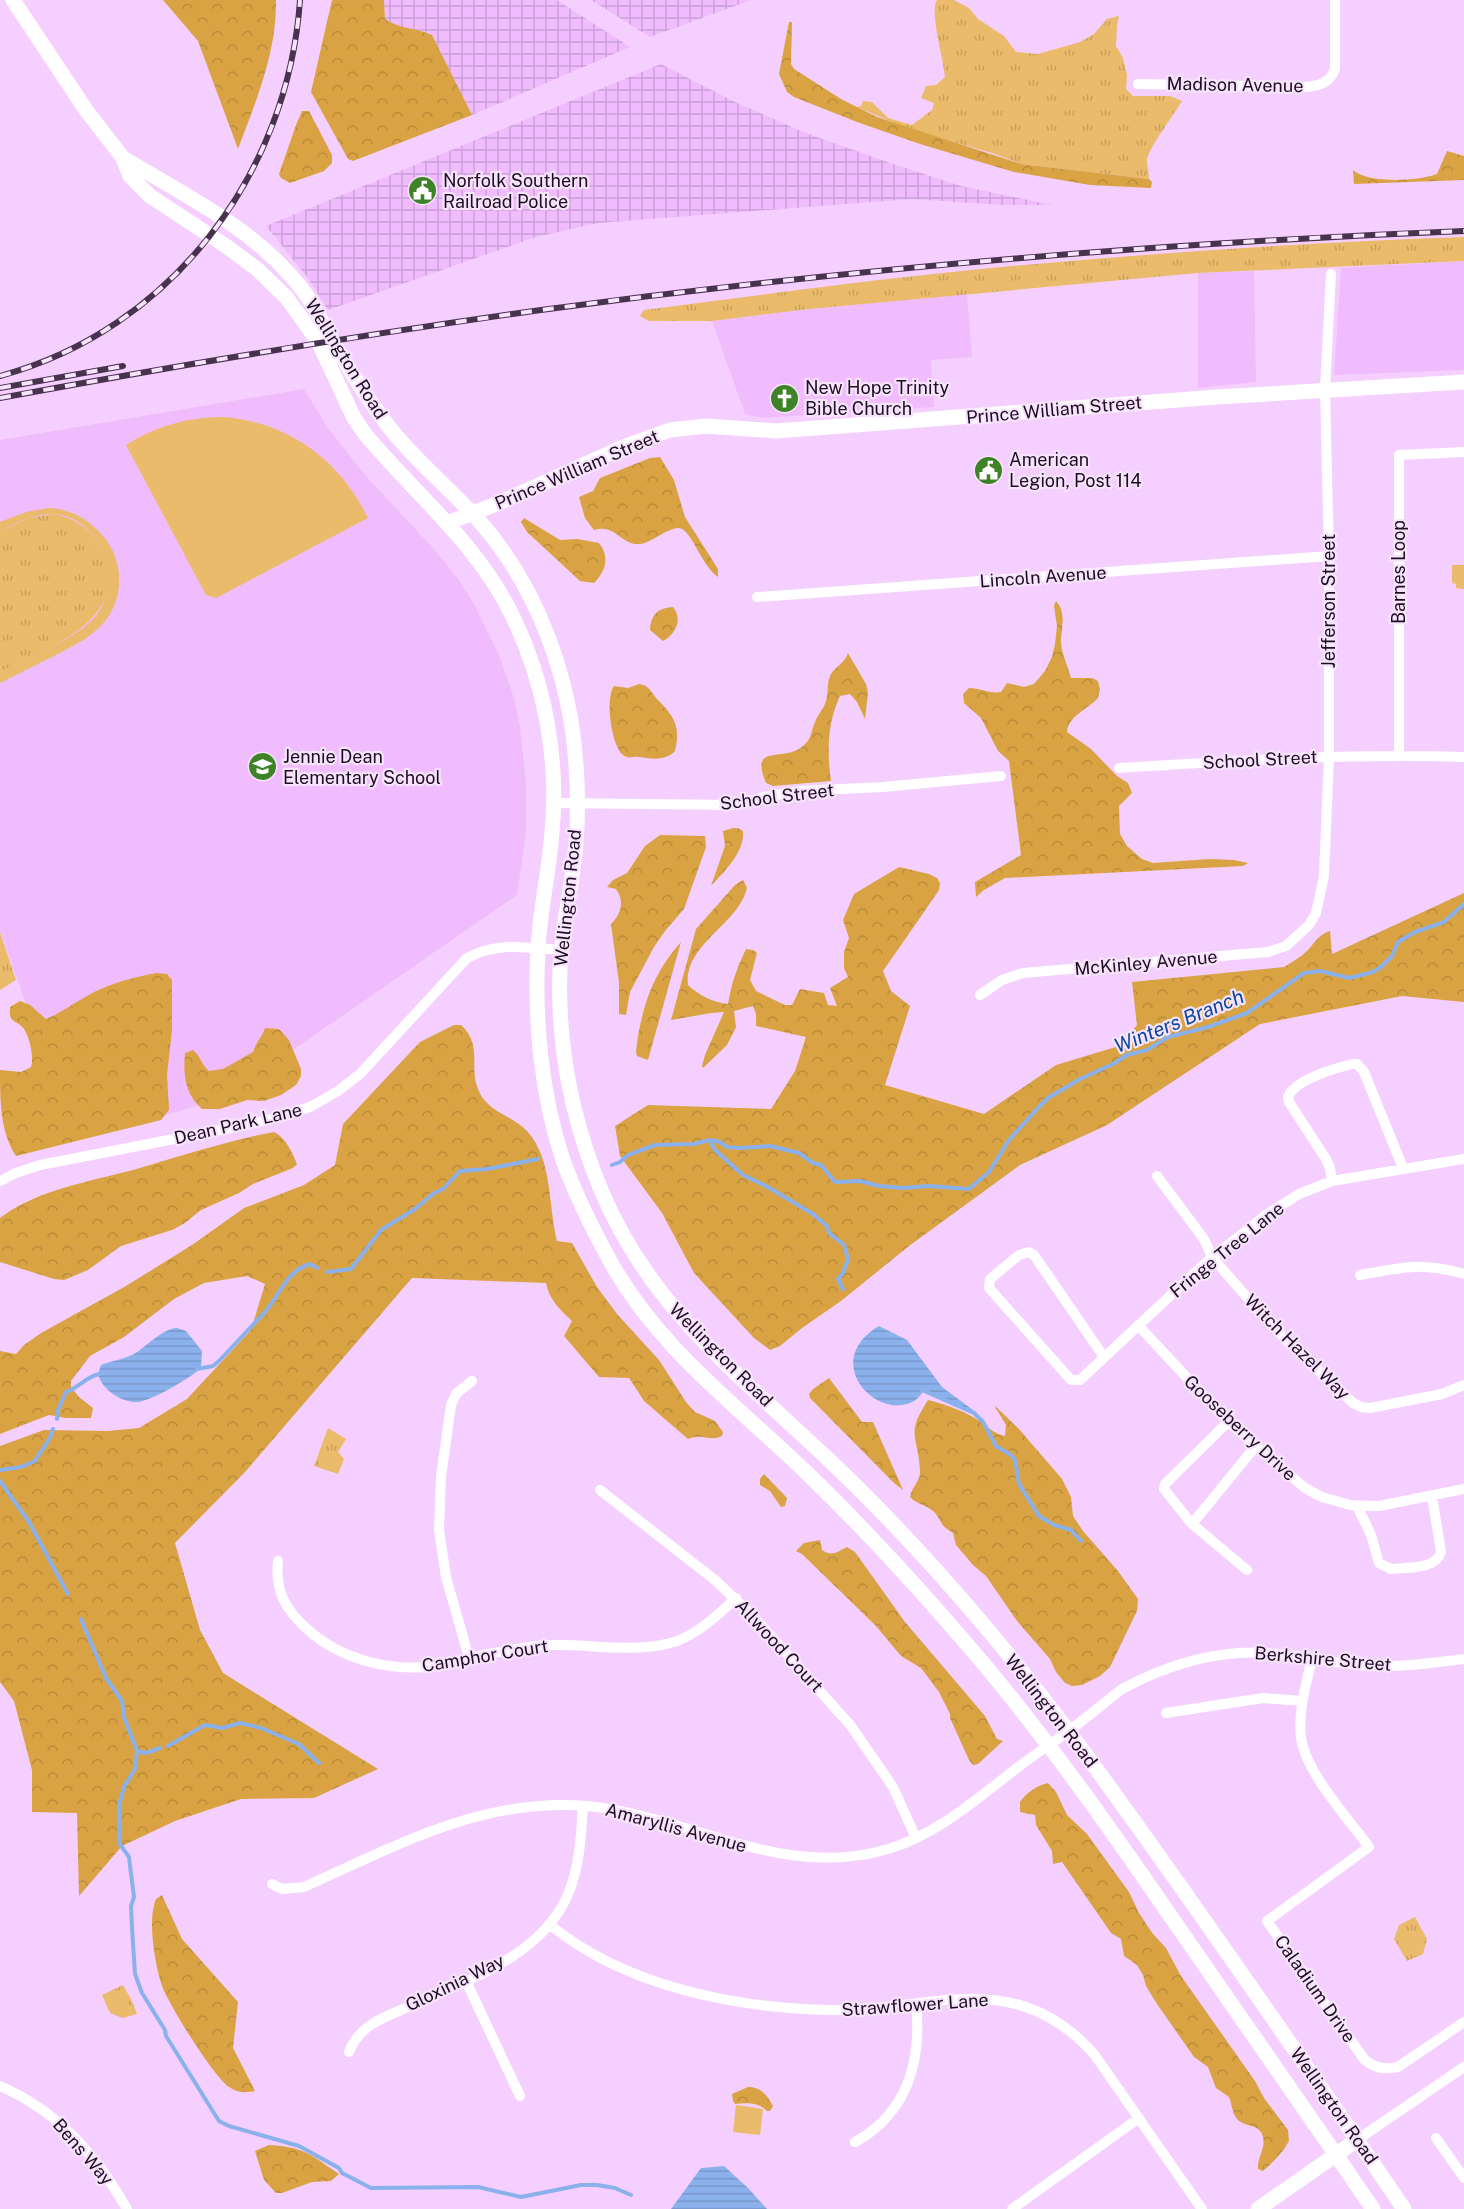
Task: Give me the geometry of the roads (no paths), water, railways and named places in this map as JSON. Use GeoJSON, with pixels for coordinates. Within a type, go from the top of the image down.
{"type":"FeatureCollection","features":[{"type":"Feature","properties":{"kind":"main road","name":"Wellington Road"},"geometry":{"type":"LineString","coordinates":[[13,0],[86,110],[123,158],[130,176],[150,196],[226,246],[257,269],[280,291],[315,336],[354,418],[365,434],[472,552],[510,610],[534,668],[545,709],[551,759],[554,803],[552,842],[538,948],[537,985],[542,1063],[563,1160],[610,1261],[652,1323],[686,1360],[809,1474],[875,1542],[983,1663],[1059,1738],[1091,1800],[1373,2209]]}},
{"type":"Feature","properties":{"kind":"main road","name":"Wellington Road"},"geometry":{"type":"LineString","coordinates":[[123,158],[224,217],[282,267],[301,288],[352,374],[389,426],[491,535],[521,581],[547,635],[562,680],[574,742],[577,804],[576,839],[560,971],[564,1056],[575,1113],[588,1156],[609,1207],[643,1268],[673,1310],[712,1352],[846,1476],[908,1538],[983,1624],[1059,1738],[1357,2140],[1404,2209]]}},
{"type":"Feature","properties":{"kind":"main road","name":"Prince William Street"},"geometry":{"type":"LineString","coordinates":[[447,523],[473,514],[632,443],[670,430],[687,427],[706,426],[776,431],[816,429],[1325,389],[1464,382]]}},
{"type":"Feature","properties":{"kind":"main road"},"geometry":{"type":"LineString","coordinates":[[1258,2209],[1357,2140]]}},
{"type":"Feature","properties":{"kind":"street","name":"Madison Avenue"},"geometry":{"type":"LineString","coordinates":[[1138,84],[1305,87],[1324,83],[1334,72],[1335,0]]}},
{"type":"Feature","properties":{"kind":"street","name":"Jefferson Street"},"geometry":{"type":"LineString","coordinates":[[1309,925],[1316,913],[1324,876],[1329,756],[1329,556],[1325,389],[1331,274]]}},
{"type":"Feature","properties":{"kind":"street","name":"Barnes Loop"},"geometry":{"type":"LineString","coordinates":[[1400,755],[1399,455],[1464,452]]}},
{"type":"Feature","properties":{"kind":"street","name":"Lincoln Avenue"},"geometry":{"type":"LineString","coordinates":[[757,597],[1329,556]]}},
{"type":"Feature","properties":{"kind":"street"},"geometry":{"type":"LineString","coordinates":[[1329,756],[1464,757]]}},
{"type":"Feature","properties":{"kind":"street","name":"School Street"},"geometry":{"type":"LineString","coordinates":[[1119,768],[1329,756]]}},
{"type":"Feature","properties":{"kind":"street","name":"School Street"},"geometry":{"type":"LineString","coordinates":[[554,803],[735,805],[763,797],[799,791],[883,787],[1001,776]]}},
{"type":"Feature","properties":{"kind":"street","name":"McKinley Avenue"},"geometry":{"type":"LineString","coordinates":[[980,995],[1002,980],[1023,973],[1268,952],[1286,946],[1309,925]]}},
{"type":"Feature","properties":{"kind":"street","name":"Dean Park Lane"},"geometry":{"type":"LineString","coordinates":[[0,1182],[16,1173],[40,1166],[237,1127],[288,1115],[312,1106],[338,1091],[360,1074],[467,958],[495,947],[562,951]]}},
{"type":"Feature","properties":{"kind":"street"},"geometry":{"type":"LineString","coordinates":[[1332,1181],[1326,1159],[1288,1097],[1294,1089],[1316,1076],[1352,1064],[1356,1064],[1364,1072],[1403,1168]]}},
{"type":"Feature","properties":{"kind":"street","name":"Fringe Tree Lane"},"geometry":{"type":"LineString","coordinates":[[1104,1357],[1034,1255],[1023,1252],[990,1279],[989,1288],[1071,1380],[1080,1380],[1212,1257],[1266,1215],[1299,1194],[1332,1181],[1464,1158]]}},
{"type":"Feature","properties":{"kind":"street","name":"Witch Hazel Way"},"geometry":{"type":"LineString","coordinates":[[1157,1176],[1204,1239],[1212,1257],[1287,1341],[1353,1403],[1370,1408],[1442,1394],[1464,1385]]}},
{"type":"Feature","properties":{"kind":"street"},"geometry":{"type":"LineString","coordinates":[[1360,1275],[1410,1266],[1440,1267],[1464,1274]]}},
{"type":"Feature","properties":{"kind":"street","name":"Gooseberry Drive"},"geometry":{"type":"LineString","coordinates":[[1138,1325],[1228,1422],[1305,1488],[1336,1502],[1357,1506],[1379,1506],[1464,1489]]}},
{"type":"Feature","properties":{"kind":"street"},"geometry":{"type":"LineString","coordinates":[[468,1658],[446,1577],[441,1552],[438,1508],[451,1404],[456,1394],[472,1381]]}},
{"type":"Feature","properties":{"kind":"street"},"geometry":{"type":"LineString","coordinates":[[1228,1422],[1165,1484],[1165,1493],[1192,1524],[1247,1570]]}},
{"type":"Feature","properties":{"kind":"street"},"geometry":{"type":"LineString","coordinates":[[1192,1524],[1255,1447]]}},
{"type":"Feature","properties":{"kind":"street","name":"Allwood Court"},"geometry":{"type":"LineString","coordinates":[[600,1490],[736,1598],[851,1726],[893,1787],[916,1838]]}},
{"type":"Feature","properties":{"kind":"street"},"geometry":{"type":"LineString","coordinates":[[1357,1506],[1371,1535],[1377,1558],[1385,1567],[1391,1569],[1431,1564],[1439,1558],[1441,1552],[1432,1496]]}},
{"type":"Feature","properties":{"kind":"street","name":"Camphor Court"},"geometry":{"type":"LineString","coordinates":[[278,1561],[279,1591],[290,1611],[313,1634],[330,1646],[359,1658],[392,1666],[434,1666],[503,1650],[540,1646],[654,1646],[675,1641],[704,1626],[736,1598]]}},
{"type":"Feature","properties":{"kind":"street","name":"Berkshire Street"},"geometry":{"type":"LineString","coordinates":[[1059,1738],[1122,1689],[1146,1676],[1194,1660],[1242,1653],[1268,1653],[1375,1666],[1417,1665],[1464,1659]]}},
{"type":"Feature","properties":{"kind":"street","name":"Caladium Drive"},"geometry":{"type":"LineString","coordinates":[[1312,1659],[1302,1701],[1301,1738],[1309,1763],[1369,1847],[1267,1921],[1364,2059],[1370,2064],[1378,2068],[1398,2067],[1464,2022]]}},
{"type":"Feature","properties":{"kind":"street"},"geometry":{"type":"LineString","coordinates":[[1166,1713],[1263,1698],[1302,1701]]}},
{"type":"Feature","properties":{"kind":"street","name":"Amaryllis Avenue"},"geometry":{"type":"LineString","coordinates":[[272,1884],[282,1889],[304,1887],[438,1827],[469,1817],[527,1807],[584,1806],[624,1812],[773,1854],[801,1857],[857,1856],[888,1849],[916,1838],[972,1803],[1059,1738]]}},
{"type":"Feature","properties":{"kind":"street","name":"Gloxinia Way"},"geometry":{"type":"LineString","coordinates":[[349,2052],[358,2037],[375,2021],[493,1968],[521,1950],[549,1924],[562,1906],[573,1880],[581,1840],[584,1806]]}},
{"type":"Feature","properties":{"kind":"street","name":"Strawflower Lane"},"geometry":{"type":"LineString","coordinates":[[549,1924],[576,1945],[602,1960],[652,1980],[713,1996],[763,2005],[832,2010],[968,1998],[993,1999],[1019,2004],[1046,2016],[1076,2035],[1094,2054],[1202,2209]]}},
{"type":"Feature","properties":{"kind":"street"},"geometry":{"type":"LineString","coordinates":[[466,1981],[520,2096]]}},
{"type":"Feature","properties":{"kind":"street"},"geometry":{"type":"LineString","coordinates":[[855,2142],[868,2135],[892,2110],[913,2071],[918,2035],[916,2004]]}},
{"type":"Feature","properties":{"kind":"street"},"geometry":{"type":"LineString","coordinates":[[1357,2140],[1464,2067]]}},
{"type":"Feature","properties":{"kind":"street","name":"Bens Way"},"geometry":{"type":"LineString","coordinates":[[0,2086],[34,2104],[62,2124],[95,2161],[127,2209]]}},
{"type":"Feature","properties":{"kind":"street"},"geometry":{"type":"LineString","coordinates":[[1012,2209],[1139,2118]]}},
{"type":"Feature","properties":{"kind":"street"},"geometry":{"type":"LineString","coordinates":[[1436,2138],[1464,2178]]}},
{"type":"Feature","properties":{"kind":"water"},"geometry":{"type":"Polygon","coordinates":[[[879,1326],[907,1340],[942,1387],[974,1413],[924,1391],[914,1401],[900,1405],[885,1403],[871,1396],[861,1385],[854,1371],[854,1356],[862,1340],[879,1326]]]}},
{"type":"Feature","properties":{"kind":"water"},"geometry":{"type":"Polygon","coordinates":[[[177,1328],[186,1331],[202,1351],[201,1368],[196,1372],[161,1393],[138,1402],[119,1398],[100,1380],[98,1374],[101,1365],[134,1354],[160,1335],[177,1328]]]}},
{"type":"Feature","properties":{"kind":"water"},"geometry":{"type":"Polygon","coordinates":[[[724,2166],[767,2209],[671,2209],[701,2168],[724,2166]]]}},
{"type":"Feature","properties":{"kind":"waterway","name":"Winters Branch"},"geometry":{"type":"LineString","coordinates":[[612,1165],[628,1155],[655,1145],[694,1144],[710,1140],[720,1142],[727,1147],[770,1146],[799,1153],[813,1163],[821,1165],[835,1182],[860,1181],[879,1186],[902,1188],[929,1186],[969,1189],[989,1172],[1009,1140],[1048,1098],[1080,1079],[1127,1055],[1147,1050],[1168,1037],[1208,1027],[1247,1013],[1304,973],[1320,971],[1349,978],[1373,972],[1392,956],[1398,942],[1415,932],[1444,922],[1464,904]]}},
{"type":"Feature","properties":{"kind":"waterway"},"geometry":{"type":"LineString","coordinates":[[710,1140],[715,1150],[743,1175],[813,1214],[827,1226],[829,1233],[844,1245],[848,1259],[838,1279],[843,1289]]}},
{"type":"Feature","properties":{"kind":"waterway","name":"Winters Branch"},"geometry":{"type":"LineString","coordinates":[[327,1272],[351,1269],[381,1230],[443,1189],[460,1171],[487,1169],[538,1159]]}},
{"type":"Feature","properties":{"kind":"waterway","name":"Winters Branch"},"geometry":{"type":"LineString","coordinates":[[197,1369],[213,1366],[219,1361],[265,1312],[295,1272],[310,1264],[317,1268]]}},
{"type":"Feature","properties":{"kind":"waterway","name":"Winters Branch"},"geometry":{"type":"LineString","coordinates":[[57,1419],[58,1410],[66,1392],[100,1374]]}},
{"type":"Feature","properties":{"kind":"waterway"},"geometry":{"type":"LineString","coordinates":[[922,1390],[974,1413],[983,1422],[996,1446],[1015,1460],[1019,1484],[1039,1516],[1054,1525],[1071,1530],[1081,1541]]}},
{"type":"Feature","properties":{"kind":"waterway","name":"Winters Branch"},"geometry":{"type":"LineString","coordinates":[[0,1470],[21,1467],[35,1461],[53,1429]]}},
{"type":"Feature","properties":{"kind":"waterway"},"geometry":{"type":"LineString","coordinates":[[0,1481],[29,1522],[68,1594]]}},
{"type":"Feature","properties":{"kind":"waterway"},"geometry":{"type":"LineString","coordinates":[[81,1619],[106,1678],[122,1701],[124,1717],[137,1751],[135,1769],[124,1787],[119,1806],[119,1843],[129,1857],[134,1897],[131,1906],[135,1974],[142,1993],[165,2030],[166,2036],[219,2121],[299,2146],[371,2188],[478,2187],[521,2197],[581,2185],[597,2185],[615,2188],[631,2195]]}},
{"type":"Feature","properties":{"kind":"waterway"},"geometry":{"type":"LineString","coordinates":[[168,1746],[205,1725],[222,1728],[240,1723],[261,1728],[299,1744],[319,1763]]}},
{"type":"Feature","properties":{"kind":"waterway"},"geometry":{"type":"LineString","coordinates":[[137,1751],[146,1753],[160,1748]]}},
{"type":"Feature","properties":{"kind":"railway"},"geometry":{"type":"LineString","coordinates":[[0,376],[61,354],[117,322],[167,283],[210,236],[245,183],[272,126],[291,64],[300,0]]}},
{"type":"Feature","properties":{"kind":"railway"},"geometry":{"type":"LineString","coordinates":[[0,398],[203,362],[405,330],[656,295],[886,270],[1117,250],[1464,231]]}},
{"type":"Feature","properties":{"kind":"railway"},"geometry":{"type":"LineString","coordinates":[[0,388],[123,366]]}},
{"type":"Feature","properties":{"kind":"place","name":"Norfolk Southern Railroad Police"},"geometry":{"type":"Point","coordinates":[422,191]}},
{"type":"Feature","properties":{"kind":"place","name":"New Hope Trinity Bible Church"},"geometry":{"type":"Point","coordinates":[784,398]}},
{"type":"Feature","properties":{"kind":"place","name":"American Legion, Post 114"},"geometry":{"type":"Point","coordinates":[988,470]}},
{"type":"Feature","properties":{"kind":"place","name":"Jennie Dean Elementary School"},"geometry":{"type":"Point","coordinates":[262,767]}}]}
